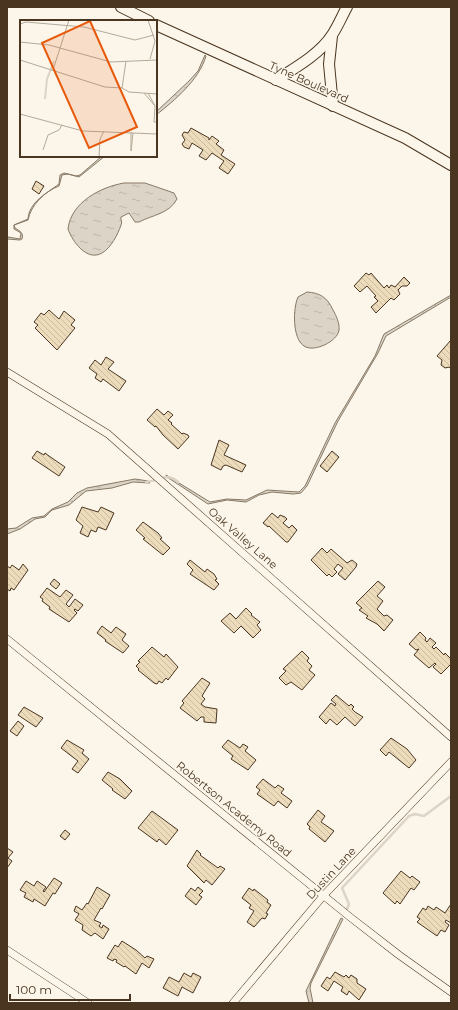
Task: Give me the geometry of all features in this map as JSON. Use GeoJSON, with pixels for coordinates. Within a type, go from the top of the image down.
{"type":"FeatureCollection","features":[{"type":"Feature","properties":{"kind":"street"},"geometry":{"type":"LineString","coordinates":[[121,7],[146,20]]}},
{"type":"Feature","properties":{"kind":"street"},"geometry":{"type":"LineString","coordinates":[[276,80],[311,56],[332,36],[347,7]]}},
{"type":"Feature","properties":{"kind":"street","name":"Tyne Boulevard"},"geometry":{"type":"LineString","coordinates":[[157,25],[405,138],[451,165]]}},
{"type":"Feature","properties":{"kind":"street"},"geometry":{"type":"LineString","coordinates":[[332,36],[329,64],[333,106]]}},
{"type":"Feature","properties":{"kind":"street","name":"Oak Valley Lane"},"geometry":{"type":"LineString","coordinates":[[7,372],[108,434],[451,737]]}},
{"type":"Feature","properties":{"kind":"street","name":"Robertson Academy Road"},"geometry":{"type":"LineString","coordinates":[[7,639],[393,951],[451,992]]}},
{"type":"Feature","properties":{"kind":"street","name":"Dustin Lane"},"geometry":{"type":"LineString","coordinates":[[232,1003],[324,895],[451,762]]}},
{"type":"Feature","properties":{"kind":"street"},"geometry":{"type":"LineString","coordinates":[[7,950],[88,1003]]}},
{"type":"Feature","properties":{"kind":"water"},"geometry":{"type":"Polygon","coordinates":[[[205,55],[203,65],[186,89],[157,114],[157,111],[198,71],[205,55]]]}},
{"type":"Feature","properties":{"kind":"water"},"geometry":{"type":"Polygon","coordinates":[[[101,157],[104,157],[79,177],[68,174],[76,176],[80,175],[101,157]]]}},
{"type":"Feature","properties":{"kind":"water"},"geometry":{"type":"Polygon","coordinates":[[[64,173],[68,174],[62,175],[59,186],[48,192],[59,184],[60,175],[64,173]]]}},
{"type":"Feature","properties":{"kind":"water"},"geometry":{"type":"Polygon","coordinates":[[[124,183],[145,183],[174,193],[177,199],[170,208],[160,214],[139,222],[135,222],[129,213],[121,217],[122,223],[120,229],[108,248],[102,253],[96,255],[86,253],[81,249],[70,234],[68,229],[70,219],[88,197],[106,188],[124,183]]]}},
{"type":"Feature","properties":{"kind":"water"},"geometry":{"type":"Polygon","coordinates":[[[42,196],[32,209],[28,220],[14,225],[28,219],[29,213],[35,203],[42,196]]]}},
{"type":"Feature","properties":{"kind":"water"},"geometry":{"type":"Polygon","coordinates":[[[14,225],[15,228],[20,231],[22,234],[22,239],[20,240],[7,239],[8,237],[20,239],[21,233],[14,229],[14,225]]]}},
{"type":"Feature","properties":{"kind":"water"},"geometry":{"type":"Polygon","coordinates":[[[307,292],[316,293],[326,299],[338,320],[339,325],[338,334],[335,338],[325,345],[314,348],[308,348],[300,342],[297,337],[295,323],[296,302],[298,297],[307,292]]]}},
{"type":"Feature","properties":{"kind":"water"},"geometry":{"type":"Polygon","coordinates":[[[451,295],[451,297],[386,336],[378,353],[338,421],[307,486],[301,493],[293,494],[272,492],[259,495],[246,502],[227,500],[208,504],[167,477],[166,475],[210,502],[227,499],[246,500],[267,490],[299,492],[305,486],[335,423],[375,356],[384,334],[451,295]]]}},
{"type":"Feature","properties":{"kind":"water"},"geometry":{"type":"Polygon","coordinates":[[[135,479],[148,481],[150,483],[133,482],[112,488],[86,491],[69,505],[52,510],[45,517],[35,519],[20,529],[7,534],[7,529],[16,528],[32,518],[44,516],[52,509],[68,502],[77,493],[87,488],[135,479]]]}},
{"type":"Feature","properties":{"kind":"water"},"geometry":{"type":"Polygon","coordinates":[[[341,918],[343,919],[311,983],[310,988],[313,1003],[309,1003],[306,991],[341,918]]]}},
{"type":"Feature","properties":{"kind":"building"},"geometry":{"type":"Polygon","coordinates":[[[191,128],[209,138],[209,140],[212,136],[219,141],[216,144],[224,150],[221,155],[235,164],[228,174],[219,168],[224,161],[212,153],[206,160],[199,156],[203,150],[192,143],[189,149],[184,147],[182,144],[185,140],[182,135],[184,132],[188,133],[191,128]]]}},
{"type":"Feature","properties":{"kind":"building"},"geometry":{"type":"Polygon","coordinates":[[[36,181],[44,186],[39,194],[32,189],[36,181]]]}},
{"type":"Feature","properties":{"kind":"building"},"geometry":{"type":"Polygon","coordinates":[[[366,273],[369,275],[371,273],[384,288],[387,285],[389,288],[391,285],[395,287],[404,277],[410,283],[407,286],[402,286],[398,290],[400,294],[394,300],[391,298],[376,313],[371,307],[378,301],[374,297],[376,296],[367,286],[360,292],[354,286],[366,273]]]}},
{"type":"Feature","properties":{"kind":"building"},"geometry":{"type":"Polygon","coordinates":[[[49,310],[59,319],[64,311],[75,320],[71,325],[75,328],[57,350],[35,328],[38,325],[34,322],[41,313],[44,315],[49,310]]]}},
{"type":"Feature","properties":{"kind":"building"},"geometry":{"type":"Polygon","coordinates":[[[451,340],[451,369],[449,367],[445,368],[441,365],[442,360],[437,356],[451,340]]]}},
{"type":"Feature","properties":{"kind":"building"},"geometry":{"type":"Polygon","coordinates":[[[106,357],[114,362],[108,369],[126,381],[119,391],[103,379],[101,382],[95,378],[97,374],[89,368],[95,360],[101,365],[106,357]]]}},
{"type":"Feature","properties":{"kind":"building"},"geometry":{"type":"Polygon","coordinates":[[[157,409],[164,415],[168,411],[173,415],[168,420],[172,423],[171,424],[182,434],[188,435],[189,437],[178,449],[156,426],[155,427],[147,420],[157,409]]]}},
{"type":"Feature","properties":{"kind":"building"},"geometry":{"type":"Polygon","coordinates":[[[219,440],[229,445],[224,455],[246,465],[242,472],[226,465],[223,466],[221,470],[211,465],[219,440]]]}},
{"type":"Feature","properties":{"kind":"building"},"geometry":{"type":"Polygon","coordinates":[[[37,451],[44,455],[45,453],[65,467],[59,476],[32,458],[37,451]]]}},
{"type":"Feature","properties":{"kind":"building"},"geometry":{"type":"Polygon","coordinates":[[[332,451],[339,457],[327,472],[320,466],[332,451]]]}},
{"type":"Feature","properties":{"kind":"building"},"geometry":{"type":"Polygon","coordinates":[[[82,507],[98,512],[101,507],[114,513],[106,530],[98,527],[96,532],[91,530],[88,537],[80,533],[83,526],[76,520],[82,507]]]}},
{"type":"Feature","properties":{"kind":"building"},"geometry":{"type":"Polygon","coordinates":[[[272,513],[278,518],[280,515],[285,517],[287,519],[283,523],[289,528],[292,525],[297,530],[288,542],[286,542],[269,526],[268,527],[263,523],[272,513]]]}},
{"type":"Feature","properties":{"kind":"building"},"geometry":{"type":"Polygon","coordinates":[[[143,522],[158,533],[162,538],[160,539],[170,548],[163,555],[143,539],[145,538],[136,530],[143,522]]]}},
{"type":"Feature","properties":{"kind":"building"},"geometry":{"type":"Polygon","coordinates":[[[322,548],[327,553],[331,549],[347,563],[352,560],[357,564],[345,580],[338,574],[343,568],[338,564],[334,569],[337,572],[332,577],[329,574],[327,576],[311,560],[322,548]]]}},
{"type":"Feature","properties":{"kind":"building"},"geometry":{"type":"Polygon","coordinates":[[[190,560],[205,572],[207,569],[214,574],[217,579],[215,580],[219,584],[214,590],[190,574],[193,570],[187,564],[190,560]]]}},
{"type":"Feature","properties":{"kind":"building"},"geometry":{"type":"Polygon","coordinates":[[[23,564],[28,570],[14,590],[11,588],[10,591],[7,589],[7,566],[10,568],[12,565],[19,570],[23,564]]]}},
{"type":"Feature","properties":{"kind":"building"},"geometry":{"type":"Polygon","coordinates":[[[54,579],[60,584],[56,589],[50,584],[54,579]]]}},
{"type":"Feature","properties":{"kind":"building"},"geometry":{"type":"Polygon","coordinates":[[[378,581],[385,587],[377,596],[383,601],[377,609],[384,616],[387,615],[393,620],[384,631],[377,624],[366,618],[368,616],[359,610],[362,608],[356,603],[378,581]]]}},
{"type":"Feature","properties":{"kind":"building"},"geometry":{"type":"Polygon","coordinates":[[[47,588],[60,597],[66,590],[73,595],[66,604],[69,607],[75,599],[83,605],[78,611],[75,609],[74,610],[77,613],[69,622],[49,609],[50,607],[42,601],[43,599],[40,597],[47,588]]]}},
{"type":"Feature","properties":{"kind":"building"},"geometry":{"type":"Polygon","coordinates":[[[246,608],[252,614],[251,615],[260,622],[257,625],[261,630],[253,638],[241,626],[234,633],[221,621],[230,613],[236,619],[246,608]]]}},
{"type":"Feature","properties":{"kind":"building"},"geometry":{"type":"Polygon","coordinates":[[[102,626],[111,633],[116,627],[126,634],[122,640],[129,646],[123,653],[105,641],[106,640],[97,633],[102,626]]]}},
{"type":"Feature","properties":{"kind":"building"},"geometry":{"type":"Polygon","coordinates":[[[420,632],[426,638],[425,640],[427,642],[430,638],[436,643],[432,647],[434,649],[436,647],[444,655],[445,653],[451,659],[451,664],[441,674],[433,667],[436,664],[435,663],[429,668],[414,655],[419,649],[416,650],[409,644],[420,632]]]}},
{"type":"Feature","properties":{"kind":"building"},"geometry":{"type":"Polygon","coordinates":[[[152,647],[164,657],[166,654],[178,667],[168,680],[166,678],[162,683],[159,681],[157,684],[154,683],[138,670],[139,669],[136,666],[140,662],[138,661],[152,647]]]}},
{"type":"Feature","properties":{"kind":"building"},"geometry":{"type":"Polygon","coordinates":[[[302,651],[309,658],[307,661],[312,666],[309,670],[315,675],[302,690],[291,682],[286,685],[279,678],[286,671],[283,669],[302,651]]]}},
{"type":"Feature","properties":{"kind":"building"},"geometry":{"type":"Polygon","coordinates":[[[202,678],[210,683],[202,696],[205,699],[201,704],[205,707],[217,709],[216,723],[204,722],[204,717],[201,717],[197,721],[180,708],[184,703],[182,701],[202,678]]]}},
{"type":"Feature","properties":{"kind":"building"},"geometry":{"type":"Polygon","coordinates":[[[336,695],[349,706],[351,704],[354,707],[352,709],[363,717],[355,726],[345,717],[337,725],[330,719],[326,724],[319,717],[331,703],[335,706],[336,704],[331,700],[336,695]]]}},
{"type":"Feature","properties":{"kind":"building"},"geometry":{"type":"Polygon","coordinates":[[[24,707],[43,718],[36,727],[18,715],[24,707]]]}},
{"type":"Feature","properties":{"kind":"building"},"geometry":{"type":"Polygon","coordinates":[[[18,721],[24,726],[17,736],[10,731],[18,721]]]}},
{"type":"Feature","properties":{"kind":"building"},"geometry":{"type":"Polygon","coordinates":[[[391,738],[407,749],[416,760],[409,768],[389,752],[386,756],[380,750],[391,738]]]}},
{"type":"Feature","properties":{"kind":"building"},"geometry":{"type":"Polygon","coordinates":[[[67,740],[84,750],[82,753],[89,759],[78,773],[72,769],[78,761],[61,748],[67,740]]]}},
{"type":"Feature","properties":{"kind":"building"},"geometry":{"type":"Polygon","coordinates":[[[228,740],[240,748],[243,744],[248,747],[245,751],[256,760],[248,770],[231,759],[233,756],[222,747],[228,740]]]}},
{"type":"Feature","properties":{"kind":"building"},"geometry":{"type":"Polygon","coordinates":[[[108,772],[120,779],[132,791],[125,799],[112,790],[113,789],[102,780],[108,772]]]}},
{"type":"Feature","properties":{"kind":"building"},"geometry":{"type":"Polygon","coordinates":[[[263,779],[275,788],[278,785],[284,789],[281,793],[292,801],[287,808],[278,801],[274,806],[257,794],[260,790],[256,787],[263,779]]]}},
{"type":"Feature","properties":{"kind":"building"},"geometry":{"type":"Polygon","coordinates":[[[318,810],[325,816],[321,822],[334,831],[325,842],[309,829],[310,827],[307,824],[318,810]]]}},
{"type":"Feature","properties":{"kind":"building"},"geometry":{"type":"Polygon","coordinates":[[[152,811],[178,830],[166,845],[159,839],[157,842],[138,828],[152,811]]]}},
{"type":"Feature","properties":{"kind":"building"},"geometry":{"type":"Polygon","coordinates":[[[65,830],[70,834],[65,840],[60,836],[65,830]]]}},
{"type":"Feature","properties":{"kind":"building"},"geometry":{"type":"Polygon","coordinates":[[[7,848],[13,852],[8,858],[12,861],[7,868],[7,848]]]}},
{"type":"Feature","properties":{"kind":"building"},"geometry":{"type":"Polygon","coordinates":[[[197,850],[201,854],[200,855],[218,868],[220,866],[225,869],[212,885],[206,880],[204,883],[187,866],[197,850]]]}},
{"type":"Feature","properties":{"kind":"building"},"geometry":{"type":"Polygon","coordinates":[[[401,871],[410,878],[412,876],[420,882],[414,890],[411,888],[400,904],[397,901],[395,904],[383,893],[401,871]]]}},
{"type":"Feature","properties":{"kind":"building"},"geometry":{"type":"Polygon","coordinates":[[[54,878],[62,883],[55,894],[53,893],[45,906],[34,899],[33,902],[24,897],[26,893],[20,890],[26,881],[34,886],[37,881],[46,887],[43,891],[44,892],[54,878]]]}},
{"type":"Feature","properties":{"kind":"building"},"geometry":{"type":"Polygon","coordinates":[[[97,887],[110,895],[94,920],[101,923],[99,926],[102,928],[103,925],[109,929],[103,939],[95,933],[91,936],[82,930],[83,925],[75,920],[79,914],[74,911],[76,906],[82,910],[87,903],[88,904],[97,887]]]}},
{"type":"Feature","properties":{"kind":"building"},"geometry":{"type":"Polygon","coordinates":[[[198,887],[203,891],[199,895],[202,897],[196,905],[185,896],[191,888],[195,891],[198,887]]]}},
{"type":"Feature","properties":{"kind":"building"},"geometry":{"type":"Polygon","coordinates":[[[249,888],[253,891],[254,889],[268,900],[267,902],[271,905],[266,913],[268,914],[265,919],[262,918],[254,927],[247,922],[254,911],[249,908],[251,905],[242,898],[249,888]]]}},
{"type":"Feature","properties":{"kind":"building"},"geometry":{"type":"Polygon","coordinates":[[[451,904],[451,923],[446,920],[445,922],[449,925],[445,932],[441,930],[437,936],[417,922],[420,919],[417,917],[423,908],[426,910],[428,906],[434,910],[436,907],[445,913],[451,904]]]}},
{"type":"Feature","properties":{"kind":"building"},"geometry":{"type":"Polygon","coordinates":[[[122,941],[145,958],[147,956],[154,959],[149,968],[142,963],[136,974],[125,966],[124,967],[116,962],[117,960],[114,959],[113,961],[107,958],[115,945],[118,947],[122,941]]]}},
{"type":"Feature","properties":{"kind":"building"},"geometry":{"type":"Polygon","coordinates":[[[335,972],[344,977],[346,975],[349,978],[351,975],[357,979],[357,983],[366,989],[359,1000],[349,991],[347,995],[341,991],[343,987],[334,981],[328,991],[321,986],[327,977],[330,979],[335,972]]]}},
{"type":"Feature","properties":{"kind":"building"},"geometry":{"type":"Polygon","coordinates":[[[184,973],[191,977],[193,973],[201,977],[193,993],[182,987],[178,996],[163,988],[169,977],[179,982],[184,973]]]}},
{"type":"Feature","properties":{"kind":"waterway"},"geometry":{"type":"LineString","coordinates":[[146,482],[166,477],[174,479],[178,482]]}},
{"type":"Feature","properties":{"kind":"waterway"},"geometry":{"type":"LineString","coordinates":[[347,909],[349,904],[342,888],[409,816],[415,814],[424,816],[451,796]]}}]}
